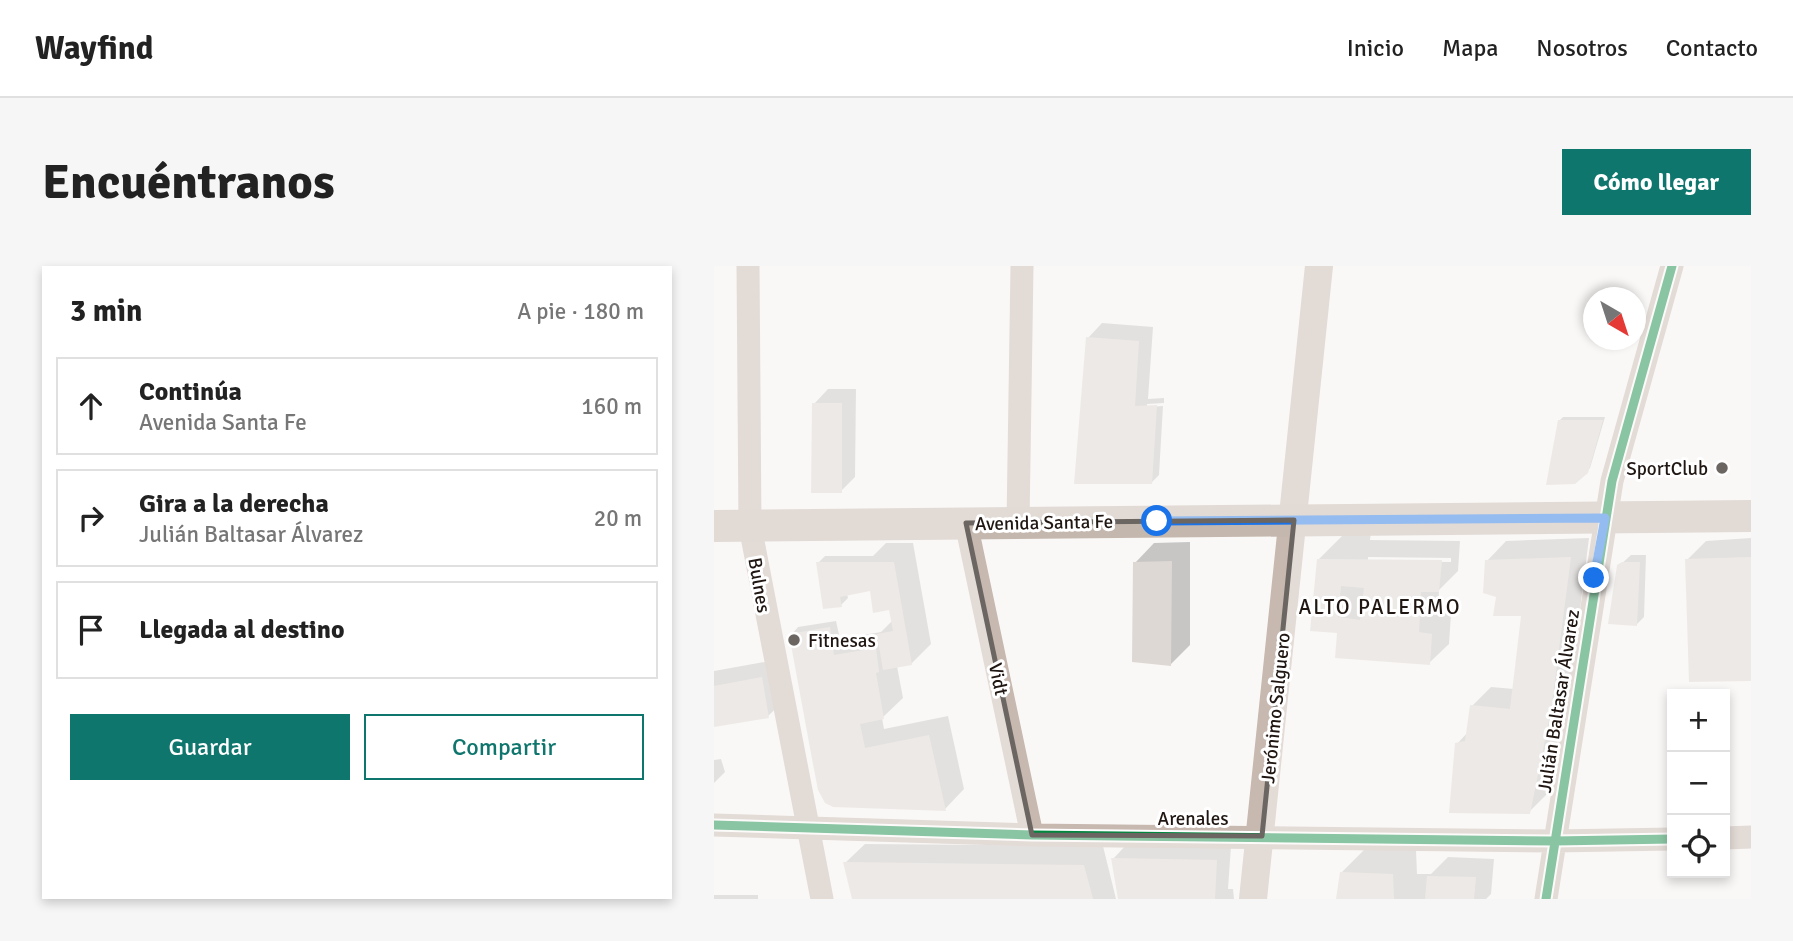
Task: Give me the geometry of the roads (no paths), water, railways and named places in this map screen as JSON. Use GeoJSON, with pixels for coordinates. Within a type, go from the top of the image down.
{"type":"FeatureCollection","features":[{"type":"Feature","properties":{"kind":"main road","name":"Avenida Santa Fe"},"geometry":{"type":"LineString","coordinates":[[714,526],[1751,516]]}},
{"type":"Feature","properties":{"kind":"street","name":"Bulnes"},"geometry":{"type":"LineString","coordinates":[[748,266],[750,526],[822,899]]}},
{"type":"Feature","properties":{"kind":"street"},"geometry":{"type":"LineString","coordinates":[[1018,523],[1022,266]]}},
{"type":"Feature","properties":{"kind":"street","name":"Jerónimo Salguero"},"geometry":{"type":"LineString","coordinates":[[1253,899],[1262,836],[1319,266]]}},
{"type":"Feature","properties":{"kind":"street","name":"Julián Baltasar Álvarez"},"geometry":{"type":"LineString","coordinates":[[1546,899],[1612,481],[1672,266]]}},
{"type":"Feature","properties":{"kind":"street","name":"Vidt"},"geometry":{"type":"LineString","coordinates":[[966,523],[1032,835]]}},
{"type":"Feature","properties":{"kind":"street","name":"Arenales"},"geometry":{"type":"LineString","coordinates":[[714,825],[1032,835],[1555,841],[1667,839]]}},
{"type":"Feature","properties":{"kind":"street"},"geometry":{"type":"LineString","coordinates":[[1730,838],[1751,837]]}},
{"type":"Feature","properties":{"kind":"place","name":"SportClub"},"geometry":{"type":"Point","coordinates":[1722,468]}},
{"type":"Feature","properties":{"kind":"place","name":"Fitnesas"},"geometry":{"type":"Point","coordinates":[794,640]}},
{"type":"Feature","properties":{"kind":"district","name":"ALTO PALERMO"},"geometry":{"type":"Point","coordinates":[1380,607]}}]}
